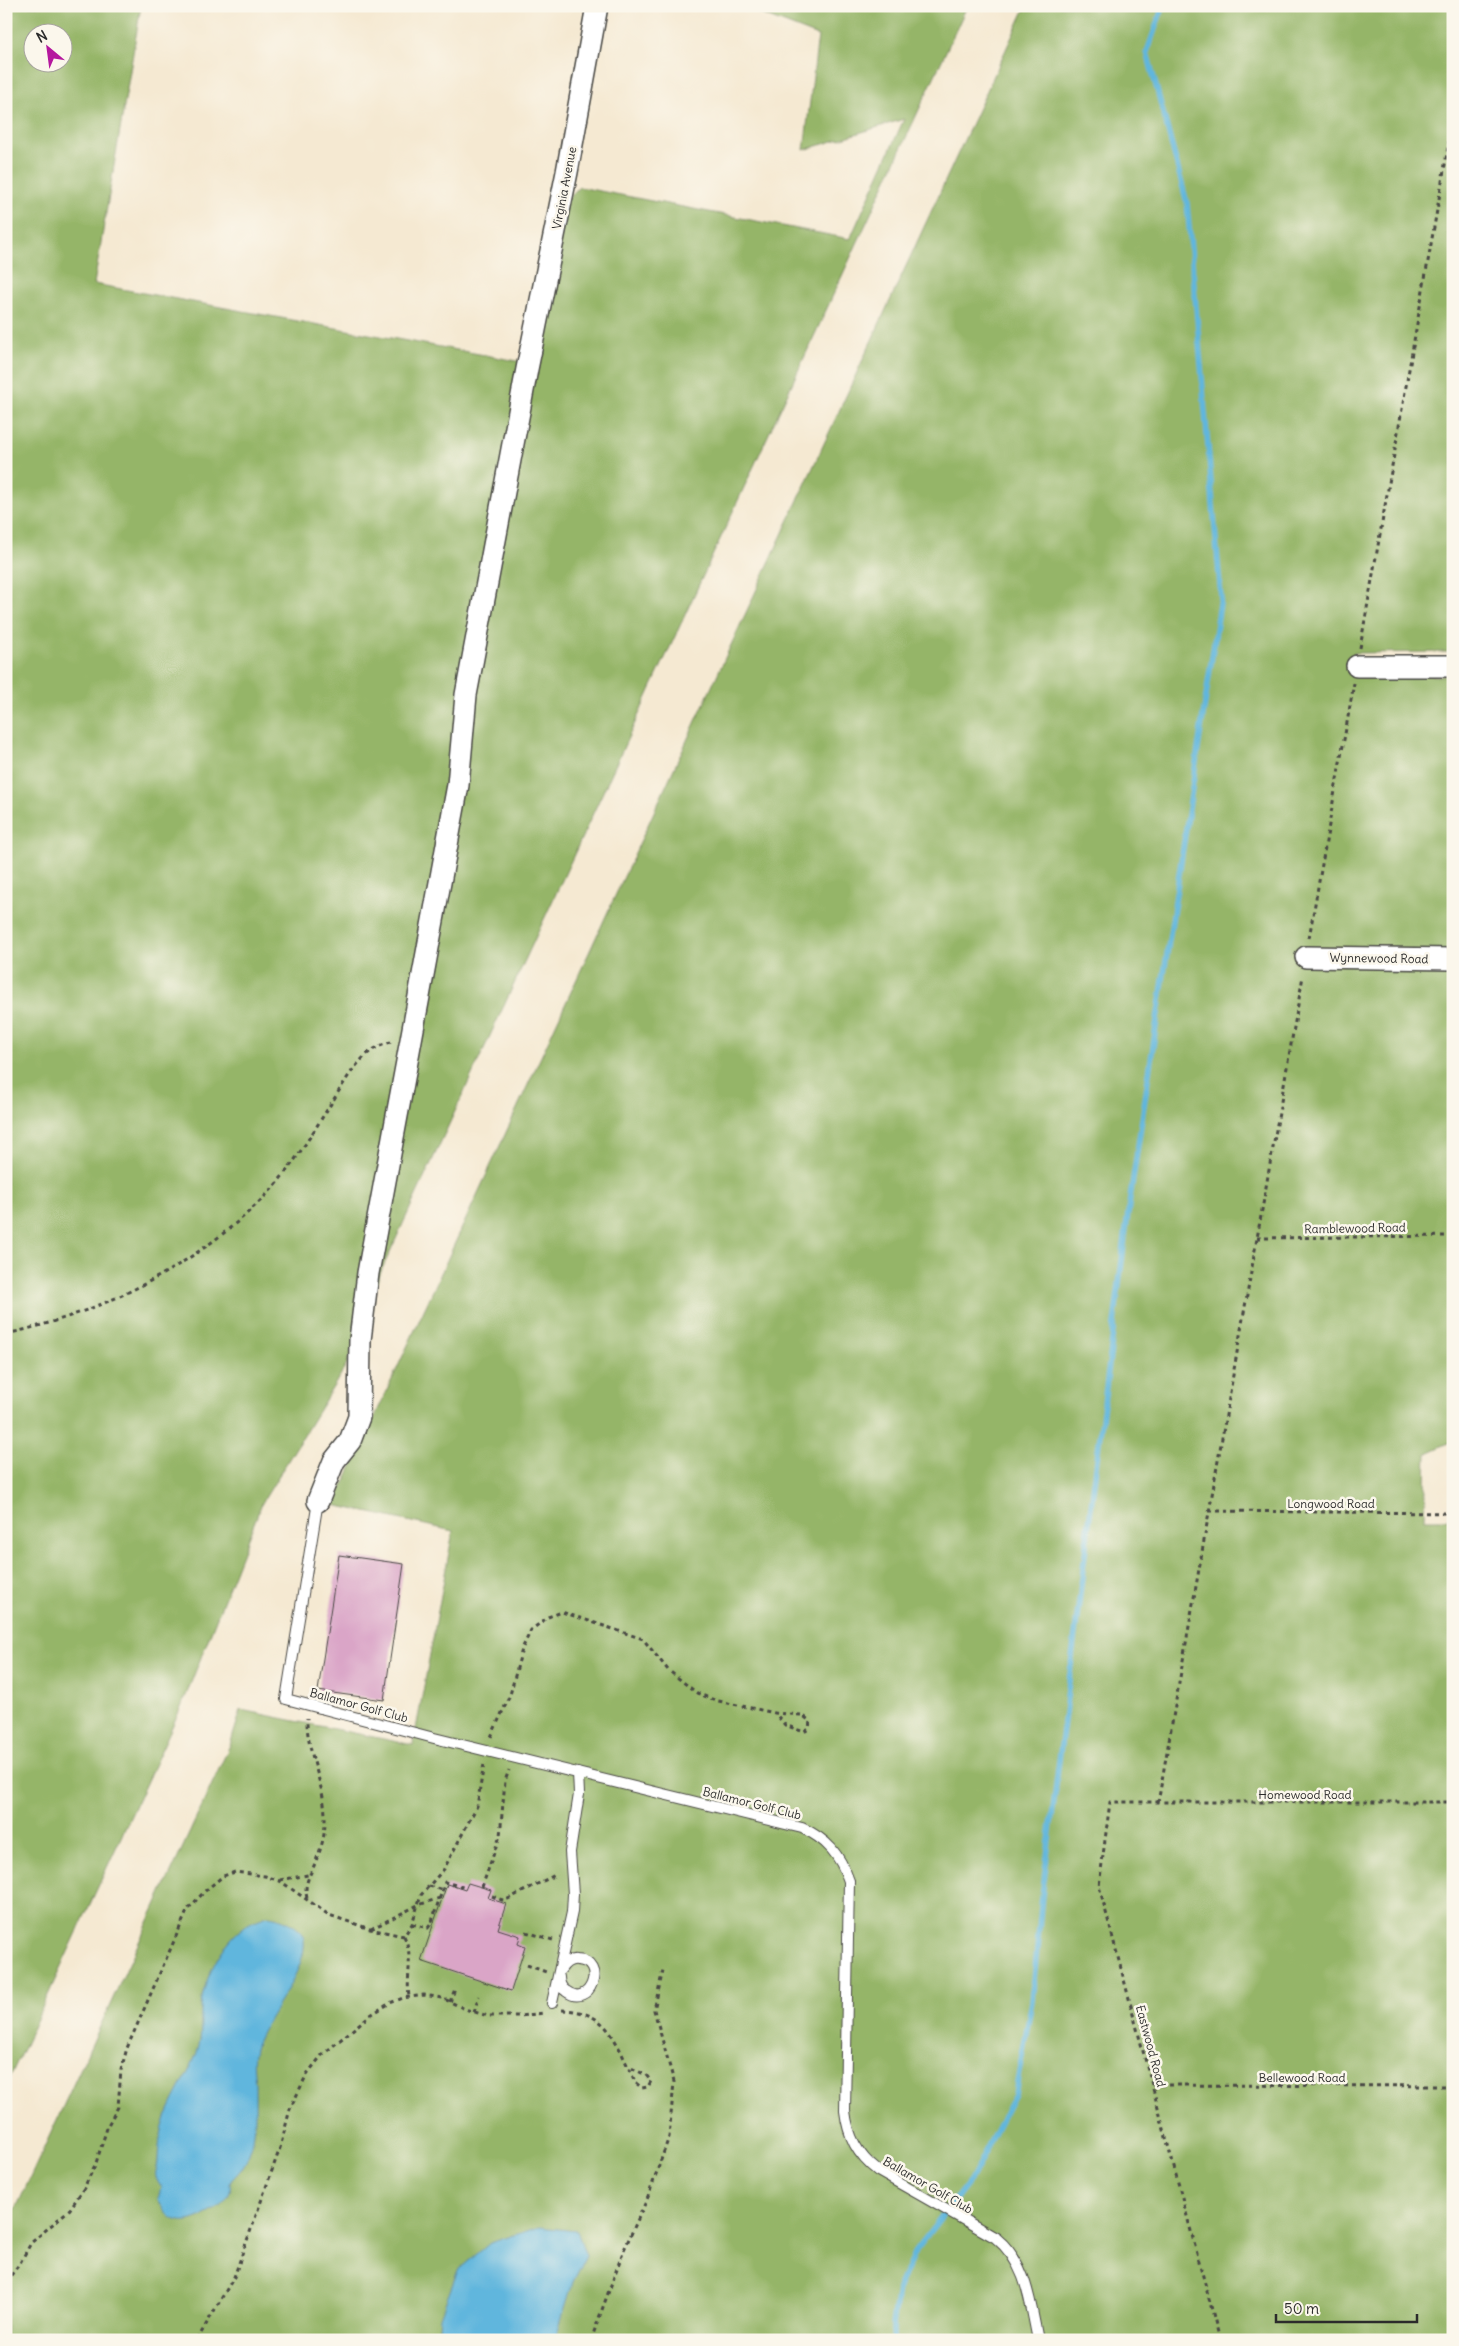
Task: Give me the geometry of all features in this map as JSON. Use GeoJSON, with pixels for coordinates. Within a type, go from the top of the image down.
{"type":"FeatureCollection","features":[{"type":"Feature","properties":{"kind":"street","name":"Virginia Avenue"},"geometry":{"type":"LineString","coordinates":[[318,1501],[334,1461],[350,1441],[359,1417],[360,1340],[368,1272],[458,785],[466,695],[527,369],[567,172],[597,6]]}},
{"type":"Feature","properties":{"kind":"street"},"geometry":{"type":"LineString","coordinates":[[1357,666],[1453,666]]}},
{"type":"Feature","properties":{"kind":"street","name":"Wynnewood Road"},"geometry":{"type":"LineString","coordinates":[[1306,957],[1453,959]]}},
{"type":"Feature","properties":{"kind":"lane","name":"Ballamor Golf Club"},"geometry":{"type":"LineString","coordinates":[[318,1501],[286,1699],[802,1828],[814,1833],[831,1846],[844,1867],[849,1881],[845,2111],[847,2126],[856,2149],[869,2164],[1006,2246],[1021,2270],[1038,2340]]}},
{"type":"Feature","properties":{"kind":"lane"},"geometry":{"type":"LineString","coordinates":[[553,2008],[574,1901],[570,1873],[570,1852],[579,1794],[578,1772]]}},
{"type":"Feature","properties":{"kind":"path"},"geometry":{"type":"LineString","coordinates":[[6,1334],[44,1326],[90,1308],[161,1274],[200,1251],[239,1222],[270,1191],[307,1141],[353,1069],[365,1056],[374,1048],[410,1038]]}},
{"type":"Feature","properties":{"kind":"path","name":"Ramblewood Road"},"geometry":{"type":"LineString","coordinates":[[1257,1238],[1453,1236]]}},
{"type":"Feature","properties":{"kind":"path","name":"Longwood Road"},"geometry":{"type":"LineString","coordinates":[[1209,1511],[1453,1513]]}},
{"type":"Feature","properties":{"kind":"path"},"geometry":{"type":"LineString","coordinates":[[404,1936],[412,1924],[422,1895],[444,1869],[477,1806],[485,1749],[510,1695],[522,1649],[531,1630],[548,1617],[562,1612],[643,1639],[668,1670],[697,1693],[714,1700],[775,1714],[802,1715],[810,1720],[809,1729],[804,1732],[785,1726],[775,1714]]}},
{"type":"Feature","properties":{"kind":"path"},"geometry":{"type":"LineString","coordinates":[[307,1899],[308,1875],[322,1846],[326,1819],[322,1786],[309,1743],[308,1705]]}},
{"type":"Feature","properties":{"kind":"path"},"geometry":{"type":"LineString","coordinates":[[482,1887],[500,1836],[502,1802],[507,1772],[523,1759]]}},
{"type":"Feature","properties":{"kind":"path","name":"Eastwood Road"},"geometry":{"type":"LineString","coordinates":[[1158,1803],[1110,1802],[1099,1886],[1220,2340]]}},
{"type":"Feature","properties":{"kind":"path","name":"Homewood Road"},"geometry":{"type":"LineString","coordinates":[[1158,1803],[1453,1802]]}},
{"type":"Feature","properties":{"kind":"path"},"geometry":{"type":"LineString","coordinates":[[6,2282],[20,2263],[31,2243],[70,2209],[84,2188],[96,2163],[108,2125],[118,2107],[121,2070],[127,2048],[188,1909],[223,1876],[235,1872],[249,1872],[278,1881],[329,1915],[370,1930],[404,1936]]}},
{"type":"Feature","properties":{"kind":"path"},"geometry":{"type":"LineString","coordinates":[[492,1896],[502,1900],[508,1899],[555,1874],[570,1873]]}},
{"type":"Feature","properties":{"kind":"path"},"geometry":{"type":"LineString","coordinates":[[278,1881],[308,1875]]}},
{"type":"Feature","properties":{"kind":"path"},"geometry":{"type":"LineString","coordinates":[[412,1924],[428,1928],[445,1882],[466,1888]]}},
{"type":"Feature","properties":{"kind":"path"},"geometry":{"type":"LineString","coordinates":[[429,1886],[443,1890]]}},
{"type":"Feature","properties":{"kind":"path"},"geometry":{"type":"LineString","coordinates":[[370,1930],[418,1905],[440,1898]]}},
{"type":"Feature","properties":{"kind":"path"},"geometry":{"type":"LineString","coordinates":[[526,1932],[566,1943]]}},
{"type":"Feature","properties":{"kind":"path"},"geometry":{"type":"LineString","coordinates":[[404,1936],[410,1954],[407,1986],[409,1997]]}},
{"type":"Feature","properties":{"kind":"path"},"geometry":{"type":"LineString","coordinates":[[591,2340],[623,2252],[648,2197],[669,2137],[674,2082],[654,2010],[663,1970]]}},
{"type":"Feature","properties":{"kind":"path"},"geometry":{"type":"LineString","coordinates":[[450,2002],[455,1989]]}},
{"type":"Feature","properties":{"kind":"path"},"geometry":{"type":"LineString","coordinates":[[197,2340],[234,2277],[280,2148],[290,2109],[307,2074],[322,2055],[369,2016],[390,2003],[424,1995],[442,1998],[474,2012],[501,2017],[553,2008],[574,2010],[592,2014],[601,2021],[610,2033],[636,2083],[642,2088],[648,2087],[651,2082],[646,2074],[629,2067]]}},
{"type":"Feature","properties":{"kind":"path"},"geometry":{"type":"LineString","coordinates":[[474,2012],[479,1996]]}},
{"type":"Feature","properties":{"kind":"path","name":"Bellewood Road"},"geometry":{"type":"LineString","coordinates":[[1152,2086],[1453,2086]]}},
{"type":"Feature","properties":{"kind":"green space"},"geometry":{"type":"Polygon","coordinates":[[[6,6],[141,6],[94,284],[534,364],[563,204],[579,187],[850,239],[904,119],[804,150],[818,36],[740,6],[967,6],[382,1269],[346,1366],[262,1503],[183,1703],[6,2086],[6,6]]]}},
{"type":"Feature","properties":{"kind":"green space"},"geometry":{"type":"Polygon","coordinates":[[[1026,6],[1453,6],[1453,652],[1354,653],[1349,674],[1453,676],[1453,1441],[1427,1453],[1425,1519],[1453,1519],[1453,2340],[6,2340],[6,2230],[230,1745],[241,1710],[413,1745],[453,1531],[334,1505],[1026,6]]]}},
{"type":"Feature","properties":{"kind":"water"},"geometry":{"type":"Polygon","coordinates":[[[268,1916],[290,1923],[299,1930],[304,1940],[303,1952],[293,1979],[267,2022],[255,2049],[253,2062],[255,2119],[251,2147],[244,2165],[230,2183],[230,2191],[225,2201],[203,2216],[185,2221],[175,2220],[167,2214],[158,2199],[161,2187],[156,2178],[156,2172],[160,2142],[167,2116],[198,2048],[201,2034],[204,1989],[217,1959],[236,1933],[250,1923],[268,1916]]]}},
{"type":"Feature","properties":{"kind":"water"},"geometry":{"type":"Polygon","coordinates":[[[539,2227],[577,2231],[586,2256],[573,2282],[555,2340],[438,2340],[440,2317],[458,2270],[490,2243],[539,2227]]]}},
{"type":"Feature","properties":{"kind":"building"},"geometry":{"type":"Polygon","coordinates":[[[339,1555],[404,1564],[384,1700],[318,1691],[339,1555]]]}},
{"type":"Feature","properties":{"kind":"building"},"geometry":{"type":"Polygon","coordinates":[[[468,1883],[491,1890],[488,1898],[506,1904],[498,1929],[520,1936],[518,1944],[525,1947],[511,1991],[421,1961],[447,1884],[465,1890],[468,1883]]]}},
{"type":"Feature","properties":{"kind":"waterway"},"geometry":{"type":"LineString","coordinates":[[893,2340],[898,2289],[914,2253],[971,2179],[1015,2094],[1032,2001],[1042,1896],[1129,1205],[1221,597],[1187,203],[1147,52],[1163,6]]}}]}
